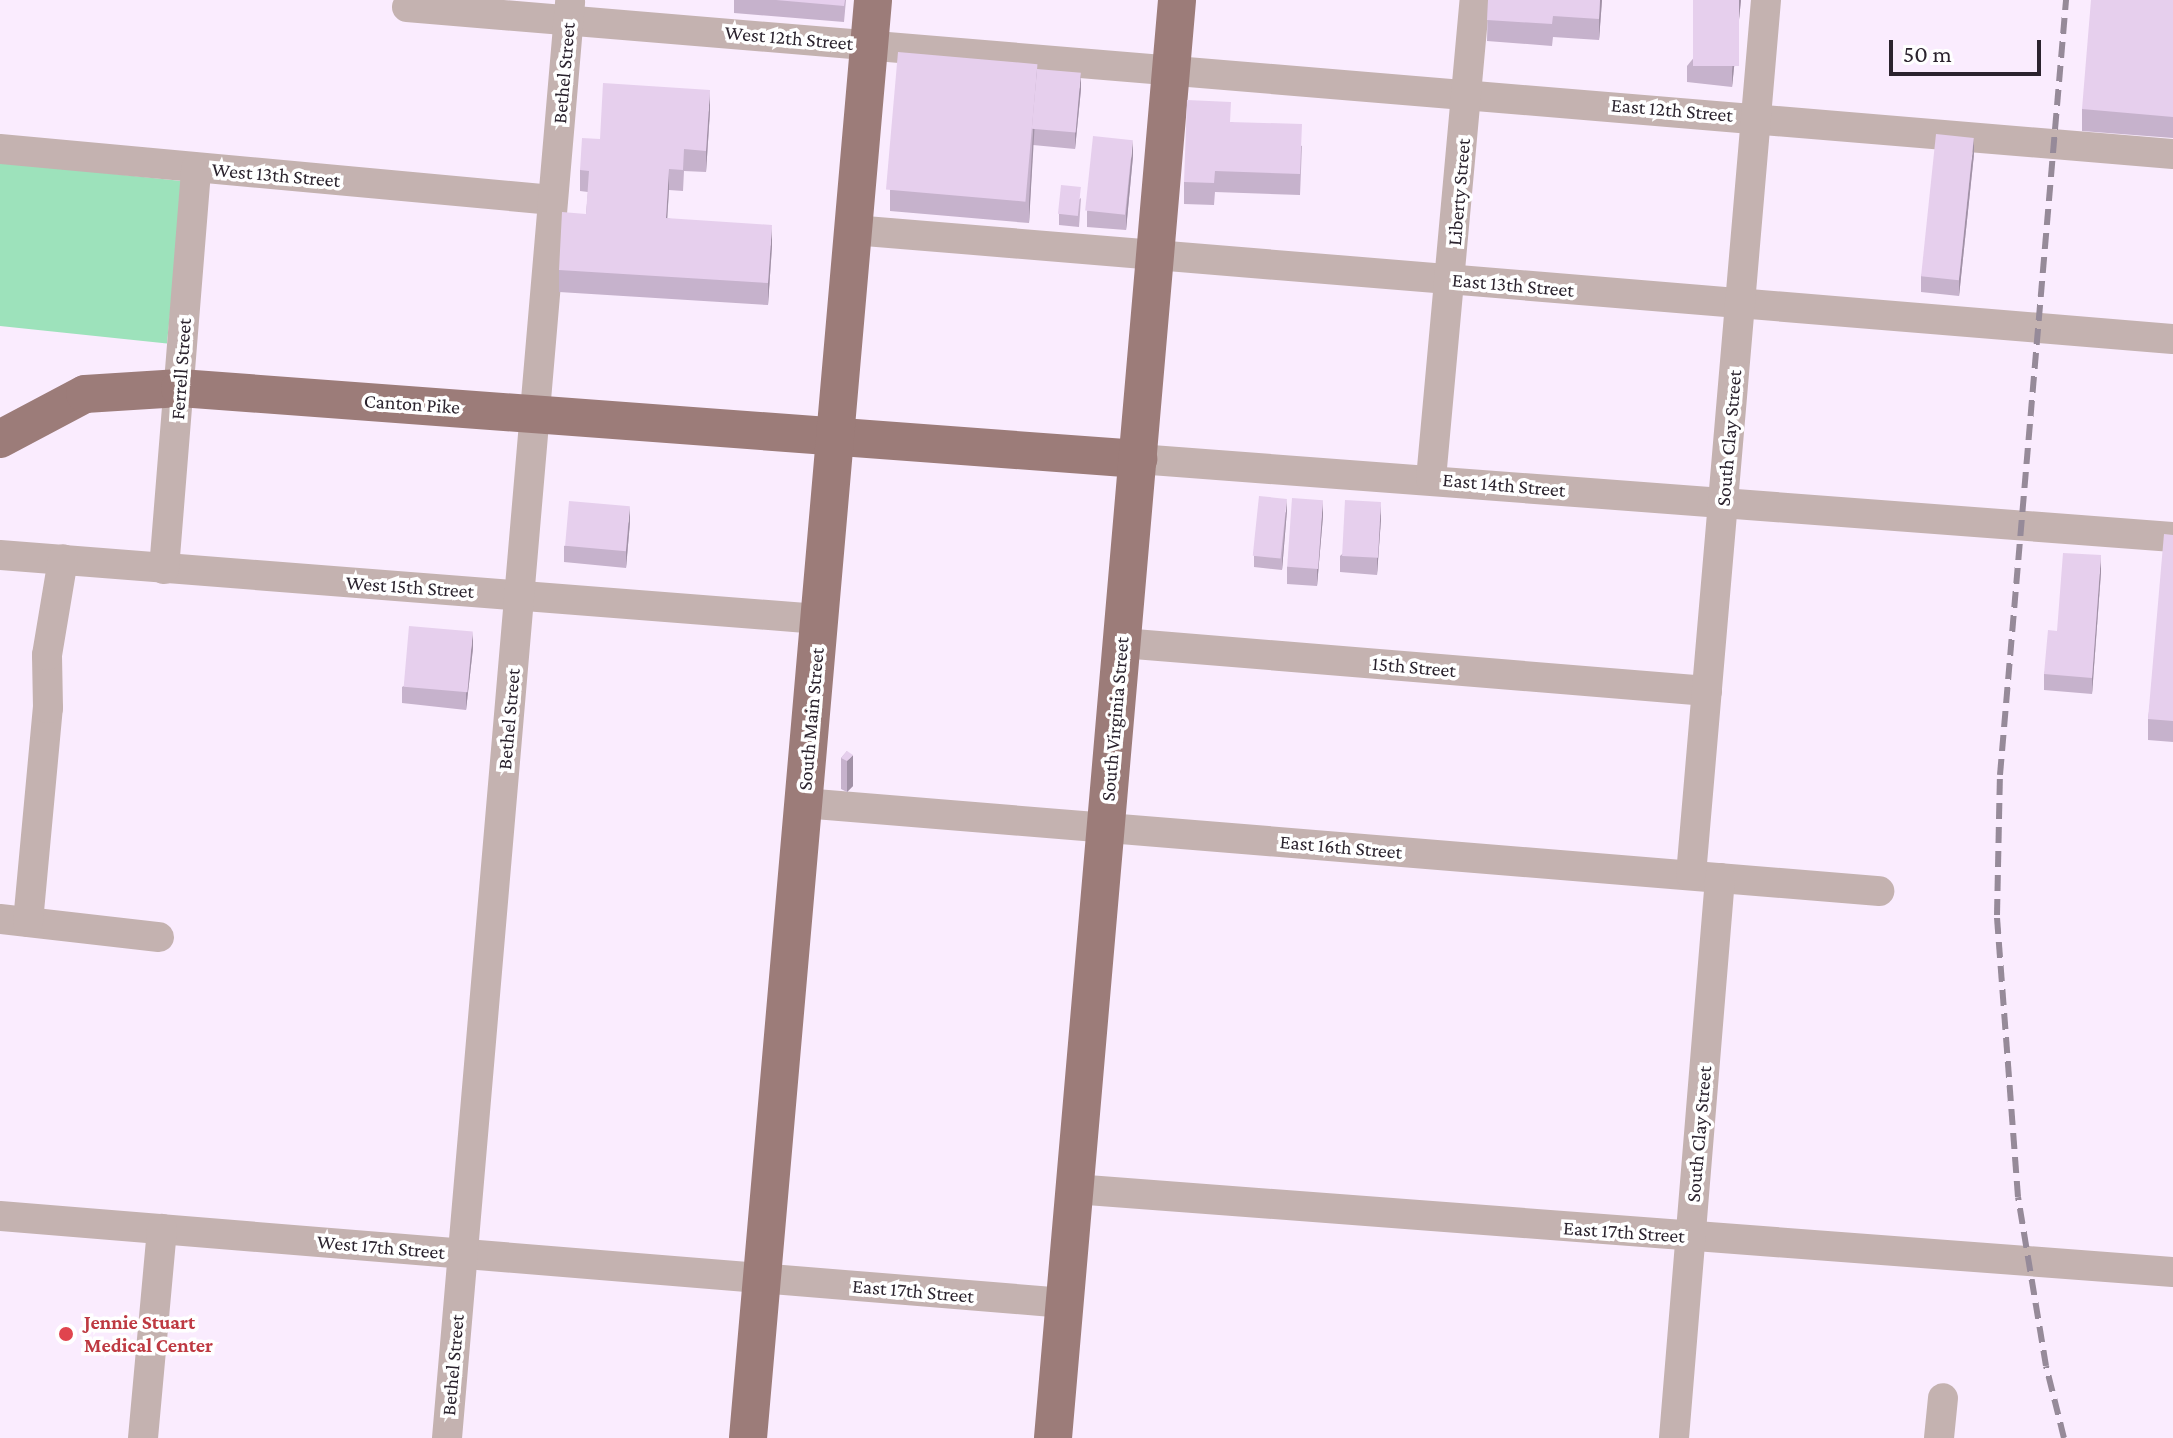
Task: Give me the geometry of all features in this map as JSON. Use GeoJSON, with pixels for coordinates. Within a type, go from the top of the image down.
{"type":"FeatureCollection","features":[{"type":"Feature","properties":{"kind":"main road","name":"South Main Street"},"geometry":{"type":"LineString","coordinates":[[748,1438],[873,0]]}},
{"type":"Feature","properties":{"kind":"main road","name":"South Virginia Street"},"geometry":{"type":"LineString","coordinates":[[1053,1438],[1177,0]]}},
{"type":"Feature","properties":{"kind":"main road","name":"Canton Pike"},"geometry":{"type":"LineString","coordinates":[[0,439],[85,394],[180,388],[835,433]]}},
{"type":"Feature","properties":{"kind":"main road","name":"East 14th Street"},"geometry":{"type":"LineString","coordinates":[[835,433],[1138,459]]}},
{"type":"Feature","properties":{"kind":"street","name":"Liberty Street"},"geometry":{"type":"LineString","coordinates":[[1431,479],[1475,0]]}},
{"type":"Feature","properties":{"kind":"street","name":"South Clay Street"},"geometry":{"type":"LineString","coordinates":[[1674,1438],[1690,1237],[1706,877],[1707,691],[1766,0]]}},
{"type":"Feature","properties":{"kind":"street","name":"West 12th Street"},"geometry":{"type":"LineString","coordinates":[[407,7],[570,10],[869,44],[1171,69]]}},
{"type":"Feature","properties":{"kind":"street","name":"Bethel Street"},"geometry":{"type":"LineString","coordinates":[[447,1438],[570,10]]}},
{"type":"Feature","properties":{"kind":"street","name":"East 12th Street"},"geometry":{"type":"LineString","coordinates":[[1171,69],[2173,154]]}},
{"type":"Feature","properties":{"kind":"street","name":"West 13th Street"},"geometry":{"type":"LineString","coordinates":[[0,149],[553,200]]}},
{"type":"Feature","properties":{"kind":"street","name":"Ferrell Street"},"geometry":{"type":"LineString","coordinates":[[164,569],[196,168]]}},
{"type":"Feature","properties":{"kind":"street","name":"East 13th Street"},"geometry":{"type":"LineString","coordinates":[[853,230],[2173,339]]}},
{"type":"Feature","properties":{"kind":"street","name":"East 14th Street"},"geometry":{"type":"LineString","coordinates":[[1138,459],[2173,537]]}},
{"type":"Feature","properties":{"kind":"street","name":"West 15th Street"},"geometry":{"type":"LineString","coordinates":[[0,555],[819,619]]}},
{"type":"Feature","properties":{"kind":"street"},"geometry":{"type":"LineString","coordinates":[[63,559],[47,655],[48,708],[14,921],[159,937]]}},
{"type":"Feature","properties":{"kind":"street","name":"15th Street"},"geometry":{"type":"LineString","coordinates":[[1122,643],[1707,691]]}},
{"type":"Feature","properties":{"kind":"street","name":"East 16th Street"},"geometry":{"type":"LineString","coordinates":[[803,803],[1879,891]]}},
{"type":"Feature","properties":{"kind":"street","name":"East 17th Street"},"geometry":{"type":"LineString","coordinates":[[1074,1189],[2173,1272]]}},
{"type":"Feature","properties":{"kind":"street","name":"West 17th Street"},"geometry":{"type":"LineString","coordinates":[[0,1216],[762,1278]]}},
{"type":"Feature","properties":{"kind":"street"},"geometry":{"type":"LineString","coordinates":[[143,1438],[162,1229]]}},
{"type":"Feature","properties":{"kind":"street","name":"East 17th Street"},"geometry":{"type":"LineString","coordinates":[[762,1278],[1064,1303]]}},
{"type":"Feature","properties":{"kind":"street"},"geometry":{"type":"LineString","coordinates":[[1939,1438],[1943,1398]]}},
{"type":"Feature","properties":{"kind":"green space"},"geometry":{"type":"Polygon","coordinates":[[[0,162],[184,181],[167,343],[0,326],[0,162]]]}},
{"type":"Feature","properties":{"kind":"building"},"geometry":{"type":"Polygon","coordinates":[[[776,0],[845,0],[844,6],[776,0]]]}},
{"type":"Feature","properties":{"kind":"building"},"geometry":{"type":"Polygon","coordinates":[[[1488,0],[1600,0],[1599,19],[1553,16],[1552,24],[1487,20],[1488,0]]]}},
{"type":"Feature","properties":{"kind":"building"},"geometry":{"type":"Polygon","coordinates":[[[1693,0],[1739,0],[1739,66],[1693,66],[1693,0]]]}},
{"type":"Feature","properties":{"kind":"building"},"geometry":{"type":"Polygon","coordinates":[[[2091,0],[2173,0],[2173,117],[2082,109],[2091,0]]]}},
{"type":"Feature","properties":{"kind":"building"},"geometry":{"type":"Polygon","coordinates":[[[898,52],[1037,64],[1025,202],[886,189],[898,52]]]}},
{"type":"Feature","properties":{"kind":"building"},"geometry":{"type":"Polygon","coordinates":[[[1037,69],[1081,73],[1076,133],[1032,129],[1037,69]]]}},
{"type":"Feature","properties":{"kind":"building"},"geometry":{"type":"Polygon","coordinates":[[[603,83],[710,90],[706,151],[684,149],[683,170],[669,169],[666,218],[772,225],[768,283],[559,270],[562,212],[586,214],[589,171],[580,170],[582,138],[600,139],[603,83]]]}},
{"type":"Feature","properties":{"kind":"building"},"geometry":{"type":"Polygon","coordinates":[[[1187,100],[1231,102],[1230,122],[1302,124],[1300,174],[1215,171],[1214,183],[1184,182],[1187,100]]]}},
{"type":"Feature","properties":{"kind":"building"},"geometry":{"type":"Polygon","coordinates":[[[1936,134],[1974,138],[1959,280],[1921,276],[1936,134]]]}},
{"type":"Feature","properties":{"kind":"building"},"geometry":{"type":"Polygon","coordinates":[[[1093,136],[1133,140],[1125,215],[1085,211],[1093,136]]]}},
{"type":"Feature","properties":{"kind":"building"},"geometry":{"type":"Polygon","coordinates":[[[1061,185],[1081,187],[1078,216],[1058,214],[1061,185]]]}},
{"type":"Feature","properties":{"kind":"building"},"geometry":{"type":"Polygon","coordinates":[[[1259,496],[1287,499],[1281,559],[1253,556],[1259,496]]]}},
{"type":"Feature","properties":{"kind":"building"},"geometry":{"type":"Polygon","coordinates":[[[1292,498],[1323,500],[1318,569],[1287,567],[1292,498]]]}},
{"type":"Feature","properties":{"kind":"building"},"geometry":{"type":"Polygon","coordinates":[[[1345,500],[1381,502],[1378,558],[1342,556],[1345,500]]]}},
{"type":"Feature","properties":{"kind":"building"},"geometry":{"type":"Polygon","coordinates":[[[569,501],[630,506],[626,551],[565,546],[569,501]]]}},
{"type":"Feature","properties":{"kind":"building"},"geometry":{"type":"Polygon","coordinates":[[[2164,534],[2173,535],[2173,721],[2148,719],[2164,534]]]}},
{"type":"Feature","properties":{"kind":"building"},"geometry":{"type":"Polygon","coordinates":[[[2063,553],[2101,555],[2092,678],[2044,674],[2048,630],[2057,631],[2063,553]]]}},
{"type":"Feature","properties":{"kind":"building"},"geometry":{"type":"Polygon","coordinates":[[[409,626],[473,632],[467,692],[404,687],[409,626]]]}},
{"type":"Feature","properties":{"kind":"building"},"geometry":{"type":"Polygon","coordinates":[[[847,751],[853,755],[847,761],[841,758],[847,751]]]}},
{"type":"Feature","properties":{"kind":"railway"},"geometry":{"type":"LineString","coordinates":[[2064,1438],[2046,1366],[2018,1197],[1997,915],[2000,775],[2066,0]]}},
{"type":"Feature","properties":{"kind":"place","name":"Jennie Stuart Medical Center"},"geometry":{"type":"Point","coordinates":[66,1334]}}]}
